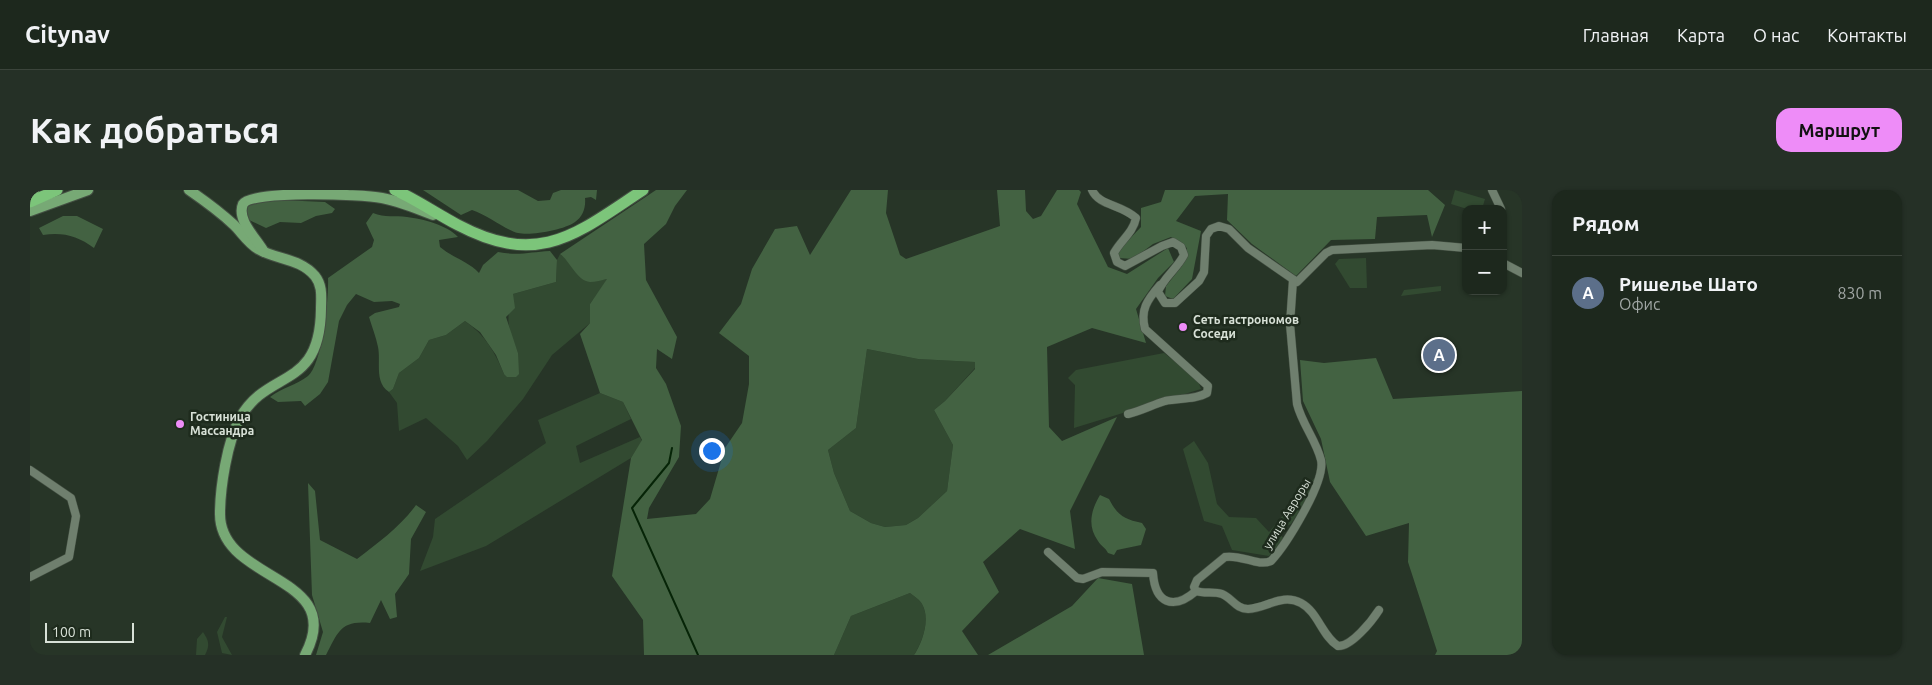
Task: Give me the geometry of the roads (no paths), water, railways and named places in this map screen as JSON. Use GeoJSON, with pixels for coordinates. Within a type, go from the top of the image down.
{"type":"FeatureCollection","features":[{"type":"Feature","properties":{"kind":"highway"},"geometry":{"type":"LineString","coordinates":[[30,196],[46,190]]}},
{"type":"Feature","properties":{"kind":"highway"},"geometry":{"type":"LineString","coordinates":[[30,202],[57,190]]}},
{"type":"Feature","properties":{"kind":"highway"},"geometry":{"type":"LineString","coordinates":[[395,190],[458,225],[503,242],[526,245],[547,244],[582,230],[643,190]]}},
{"type":"Feature","properties":{"kind":"highway"},"geometry":{"type":"LineString","coordinates":[[408,190],[492,234],[536,240],[557,236],[569,231],[633,190]]}},
{"type":"Feature","properties":{"kind":"main road"},"geometry":{"type":"LineString","coordinates":[[30,196],[34,190]]}},
{"type":"Feature","properties":{"kind":"main road"},"geometry":{"type":"LineString","coordinates":[[30,211],[88,190]]}},
{"type":"Feature","properties":{"kind":"main road"},"geometry":{"type":"LineString","coordinates":[[189,190],[206,201]]}},
{"type":"Feature","properties":{"kind":"main road"},"geometry":{"type":"LineString","coordinates":[[197,190],[206,201],[257,248],[303,266],[317,279],[321,292],[316,344],[304,366],[256,399],[240,419],[232,438],[220,499],[222,531],[239,556],[300,593],[308,605],[313,618],[314,633],[305,655]]}},
{"type":"Feature","properties":{"kind":"main road"},"geometry":{"type":"LineString","coordinates":[[265,252],[244,221],[242,209],[248,198],[262,194],[343,194],[377,197],[414,207],[458,225]]}},
{"type":"Feature","properties":{"kind":"street"},"geometry":{"type":"LineString","coordinates":[[1092,190],[1099,200],[1127,210],[1136,218],[1134,228],[1118,245],[1114,253],[1117,262],[1125,266],[1173,242],[1181,247],[1184,256],[1179,265],[1144,306],[1142,319],[1145,329],[1200,376],[1208,386],[1207,393],[1200,398],[1181,398],[1128,414]]}},
{"type":"Feature","properties":{"kind":"street"},"geometry":{"type":"LineString","coordinates":[[1492,190],[1499,205]]}},
{"type":"Feature","properties":{"kind":"street"},"geometry":{"type":"LineString","coordinates":[[1161,284],[1158,292],[1165,303],[1174,303],[1187,294],[1204,272],[1206,236],[1211,229],[1219,226],[1229,229],[1248,248],[1293,280],[1300,280],[1326,253],[1332,250],[1432,245],[1462,248]]}},
{"type":"Feature","properties":{"kind":"street"},"geometry":{"type":"LineString","coordinates":[[1507,265],[1522,273]]}},
{"type":"Feature","properties":{"kind":"street","name":"улица Авроры"},"geometry":{"type":"LineString","coordinates":[[1196,591],[1194,587],[1198,580],[1225,557],[1242,558],[1262,564],[1271,561],[1305,509],[1321,478],[1321,462],[1300,416],[1297,404],[1290,324],[1293,280]]}},
{"type":"Feature","properties":{"kind":"street"},"geometry":{"type":"LineString","coordinates":[[30,470],[71,498],[76,516],[69,557],[30,577]]}},
{"type":"Feature","properties":{"kind":"street"},"geometry":{"type":"LineString","coordinates":[[1048,552],[1077,578],[1083,579],[1102,572],[1153,573],[1155,591],[1166,600],[1187,598],[1196,591],[1223,594],[1243,608],[1254,608],[1280,600],[1301,603],[1316,618],[1332,642],[1342,647],[1372,621],[1379,610]]}},
{"type":"Feature","properties":{"kind":"waterway"},"geometry":{"type":"LineString","coordinates":[[672,448],[669,463],[632,508],[698,655]]}},
{"type":"Feature","properties":{"kind":"place","name":"Сеть гастрономов Соседи"},"geometry":{"type":"Point","coordinates":[1183,327]}},
{"type":"Feature","properties":{"kind":"place","name":"Ришелье Шато"},"geometry":{"type":"Point","coordinates":[1439,355]}},
{"type":"Feature","properties":{"kind":"place","name":"Гостиница Массандра"},"geometry":{"type":"Point","coordinates":[180,424]}}]}
